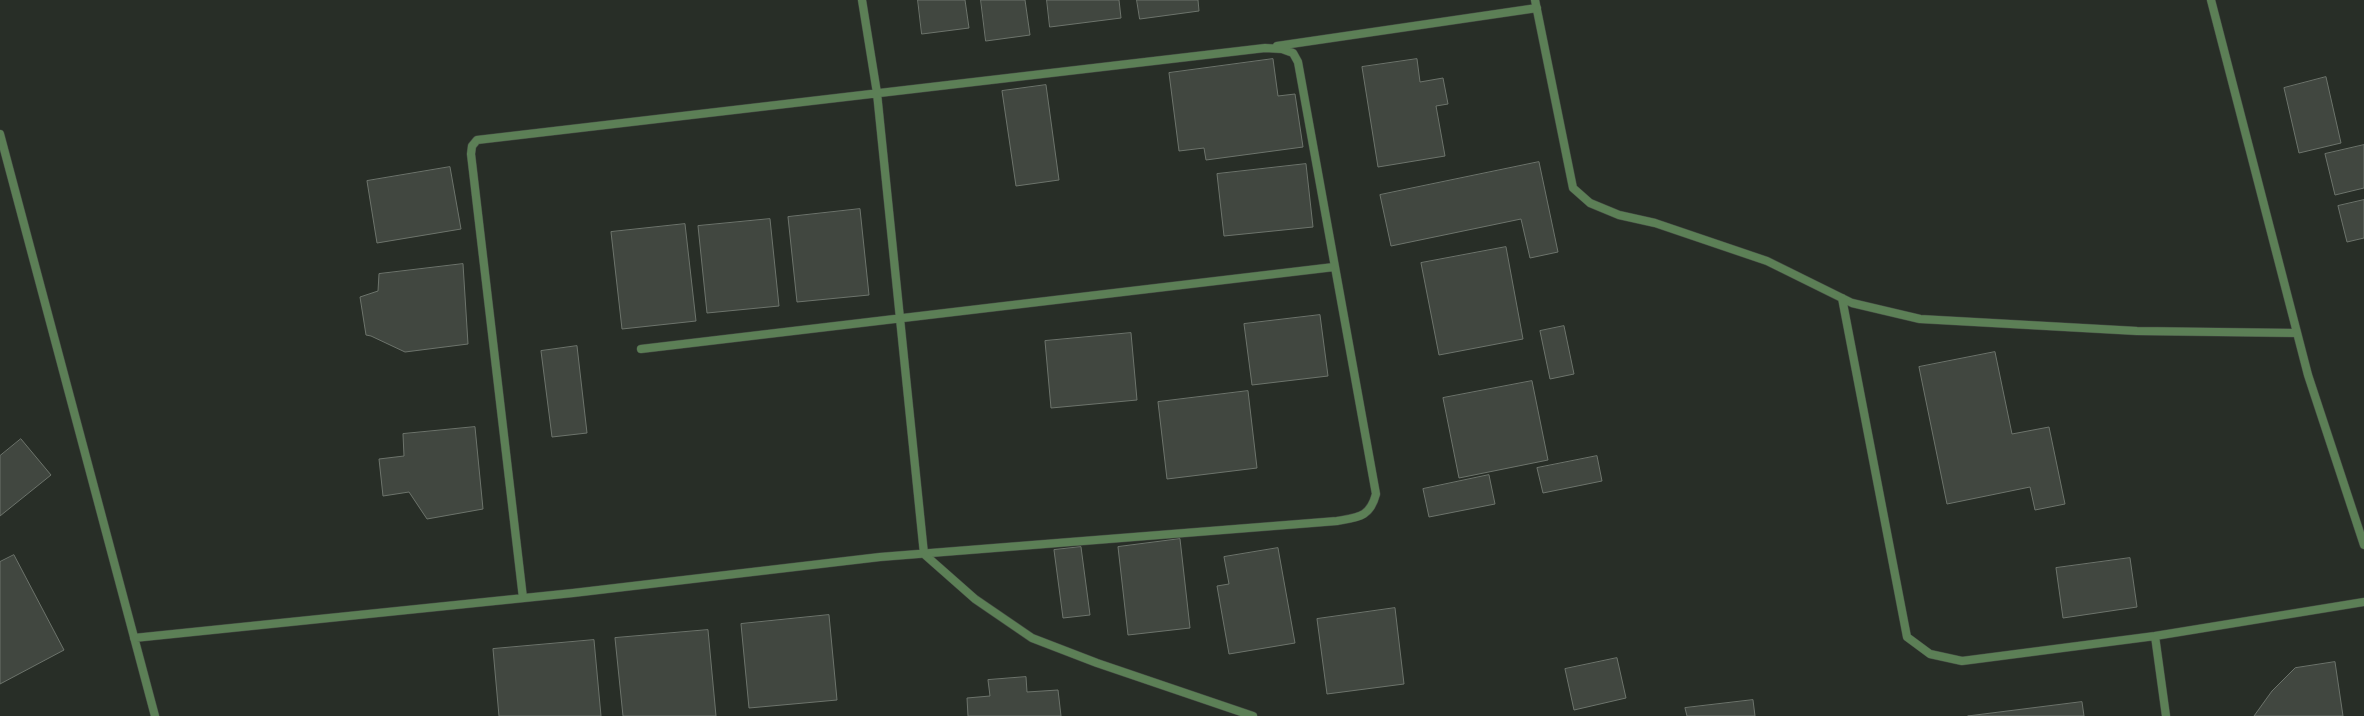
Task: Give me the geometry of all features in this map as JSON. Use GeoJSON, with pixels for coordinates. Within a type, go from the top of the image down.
{"type":"FeatureCollection","features":[{"type":"Feature","properties":{"kind":"street"},"geometry":{"type":"LineString","coordinates":[[862,0],[877,93],[924,554],[975,599],[1032,638],[1097,663],[1253,716]]}},
{"type":"Feature","properties":{"kind":"street"},"geometry":{"type":"LineString","coordinates":[[2211,0],[2308,375],[2364,545]]}},
{"type":"Feature","properties":{"kind":"street"},"geometry":{"type":"LineString","coordinates":[[523,598],[472,146],[477,140],[1265,48],[1536,4],[1573,188],[1590,203],[1619,215],[1655,223],[1767,261],[1852,303],[1920,319],[2136,330],[2297,333]]}},
{"type":"Feature","properties":{"kind":"street"},"geometry":{"type":"LineString","coordinates":[[134,638],[523,598],[924,554],[1337,522],[1367,513],[1373,505],[1376,494],[1298,62],[1293,53],[1282,49],[1265,48]]}},
{"type":"Feature","properties":{"kind":"street"},"geometry":{"type":"LineString","coordinates":[[0,134],[155,716]]}},
{"type":"Feature","properties":{"kind":"street"},"geometry":{"type":"LineString","coordinates":[[640,349],[900,320],[1334,267]]}},
{"type":"Feature","properties":{"kind":"street"},"geometry":{"type":"LineString","coordinates":[[1842,298],[1907,637],[1930,654],[1962,661],[2154,636],[2364,602]]}},
{"type":"Feature","properties":{"kind":"street"},"geometry":{"type":"LineString","coordinates":[[2154,636],[2166,716]]}},
{"type":"Feature","properties":{"kind":"building"},"geometry":{"type":"Polygon","coordinates":[[[918,0],[965,0],[969,28],[922,34],[918,0]]]}},
{"type":"Feature","properties":{"kind":"building"},"geometry":{"type":"Polygon","coordinates":[[[981,0],[1025,0],[1030,35],[986,41],[981,0]]]}},
{"type":"Feature","properties":{"kind":"building"},"geometry":{"type":"Polygon","coordinates":[[[1047,0],[1119,0],[1121,18],[1050,27],[1047,0]]]}},
{"type":"Feature","properties":{"kind":"building"},"geometry":{"type":"Polygon","coordinates":[[[1137,0],[1198,0],[1199,11],[1140,19],[1137,0]]]}},
{"type":"Feature","properties":{"kind":"building"},"geometry":{"type":"Polygon","coordinates":[[[1273,59],[1278,96],[1295,94],[1303,147],[1206,160],[1204,148],[1179,151],[1169,73],[1273,59]]]}},
{"type":"Feature","properties":{"kind":"building"},"geometry":{"type":"Polygon","coordinates":[[[1417,59],[1420,82],[1443,78],[1448,104],[1436,106],[1445,156],[1378,167],[1362,67],[1417,59]]]}},
{"type":"Feature","properties":{"kind":"building"},"geometry":{"type":"Polygon","coordinates":[[[2326,77],[2341,143],[2299,153],[2284,88],[2326,77]]]}},
{"type":"Feature","properties":{"kind":"building"},"geometry":{"type":"Polygon","coordinates":[[[1046,85],[1059,180],[1016,186],[1002,91],[1046,85]]]}},
{"type":"Feature","properties":{"kind":"building"},"geometry":{"type":"Polygon","coordinates":[[[2364,145],[2364,188],[2335,195],[2325,154],[2364,145]]]}},
{"type":"Feature","properties":{"kind":"building"},"geometry":{"type":"Polygon","coordinates":[[[1539,162],[1558,252],[1530,258],[1521,219],[1391,246],[1380,195],[1539,162]]]}},
{"type":"Feature","properties":{"kind":"building"},"geometry":{"type":"Polygon","coordinates":[[[1306,164],[1313,227],[1224,236],[1217,174],[1306,164]]]}},
{"type":"Feature","properties":{"kind":"building"},"geometry":{"type":"Polygon","coordinates":[[[450,167],[461,229],[377,243],[367,181],[450,167]]]}},
{"type":"Feature","properties":{"kind":"building"},"geometry":{"type":"Polygon","coordinates":[[[2364,200],[2364,238],[2347,242],[2338,206],[2364,200]]]}},
{"type":"Feature","properties":{"kind":"building"},"geometry":{"type":"Polygon","coordinates":[[[860,209],[869,295],[797,302],[788,217],[860,209]]]}},
{"type":"Feature","properties":{"kind":"building"},"geometry":{"type":"Polygon","coordinates":[[[770,219],[779,306],[707,313],[698,226],[770,219]]]}},
{"type":"Feature","properties":{"kind":"building"},"geometry":{"type":"Polygon","coordinates":[[[685,224],[696,321],[622,329],[611,232],[685,224]]]}},
{"type":"Feature","properties":{"kind":"building"},"geometry":{"type":"Polygon","coordinates":[[[1506,247],[1523,339],[1439,355],[1421,263],[1506,247]]]}},
{"type":"Feature","properties":{"kind":"building"},"geometry":{"type":"Polygon","coordinates":[[[463,264],[468,344],[405,352],[366,335],[360,297],[378,291],[379,274],[463,264]]]}},
{"type":"Feature","properties":{"kind":"building"},"geometry":{"type":"Polygon","coordinates":[[[1320,315],[1328,376],[1252,385],[1244,324],[1320,315]]]}},
{"type":"Feature","properties":{"kind":"building"},"geometry":{"type":"Polygon","coordinates":[[[1564,326],[1574,374],[1550,379],[1540,331],[1564,326]]]}},
{"type":"Feature","properties":{"kind":"building"},"geometry":{"type":"Polygon","coordinates":[[[1131,333],[1137,400],[1051,408],[1045,341],[1131,333]]]}},
{"type":"Feature","properties":{"kind":"building"},"geometry":{"type":"Polygon","coordinates":[[[577,346],[587,433],[552,437],[541,351],[577,346]]]}},
{"type":"Feature","properties":{"kind":"building"},"geometry":{"type":"Polygon","coordinates":[[[1995,352],[2012,434],[2049,427],[2065,504],[2035,510],[2030,487],[1947,504],[1919,367],[1995,352]]]}},
{"type":"Feature","properties":{"kind":"building"},"geometry":{"type":"Polygon","coordinates":[[[1532,381],[1548,460],[1459,478],[1443,398],[1532,381]]]}},
{"type":"Feature","properties":{"kind":"building"},"geometry":{"type":"Polygon","coordinates":[[[1248,391],[1257,468],[1167,479],[1158,402],[1248,391]]]}},
{"type":"Feature","properties":{"kind":"building"},"geometry":{"type":"Polygon","coordinates":[[[475,427],[483,509],[427,519],[409,492],[383,496],[379,459],[404,456],[403,434],[475,427]]]}},
{"type":"Feature","properties":{"kind":"building"},"geometry":{"type":"Polygon","coordinates":[[[21,439],[51,475],[0,516],[0,456],[21,439]]]}},
{"type":"Feature","properties":{"kind":"building"},"geometry":{"type":"Polygon","coordinates":[[[1597,456],[1602,481],[1543,493],[1537,468],[1597,456]]]}},
{"type":"Feature","properties":{"kind":"building"},"geometry":{"type":"Polygon","coordinates":[[[1489,475],[1495,504],[1429,517],[1423,489],[1489,475]]]}},
{"type":"Feature","properties":{"kind":"building"},"geometry":{"type":"Polygon","coordinates":[[[1180,539],[1190,628],[1128,635],[1118,547],[1180,539]]]}},
{"type":"Feature","properties":{"kind":"building"},"geometry":{"type":"Polygon","coordinates":[[[1081,547],[1090,615],[1063,618],[1054,550],[1081,547]]]}},
{"type":"Feature","properties":{"kind":"building"},"geometry":{"type":"Polygon","coordinates":[[[1278,548],[1295,643],[1229,654],[1217,586],[1229,584],[1224,557],[1278,548]]]}},
{"type":"Feature","properties":{"kind":"building"},"geometry":{"type":"Polygon","coordinates":[[[14,555],[64,650],[0,684],[0,562],[14,555]]]}},
{"type":"Feature","properties":{"kind":"building"},"geometry":{"type":"Polygon","coordinates":[[[2130,558],[2137,607],[2063,618],[2056,568],[2130,558]]]}},
{"type":"Feature","properties":{"kind":"building"},"geometry":{"type":"Polygon","coordinates":[[[1395,608],[1404,684],[1327,694],[1317,619],[1395,608]]]}},
{"type":"Feature","properties":{"kind":"building"},"geometry":{"type":"Polygon","coordinates":[[[829,615],[837,700],[749,708],[741,624],[829,615]]]}},
{"type":"Feature","properties":{"kind":"building"},"geometry":{"type":"Polygon","coordinates":[[[708,630],[716,716],[623,716],[615,638],[708,630]]]}},
{"type":"Feature","properties":{"kind":"building"},"geometry":{"type":"Polygon","coordinates":[[[594,640],[601,716],[499,716],[493,649],[594,640]]]}},
{"type":"Feature","properties":{"kind":"building"},"geometry":{"type":"Polygon","coordinates":[[[1617,658],[1626,698],[1574,710],[1565,669],[1617,658]]]}},
{"type":"Feature","properties":{"kind":"building"},"geometry":{"type":"Polygon","coordinates":[[[2335,662],[2343,716],[2254,716],[2272,691],[2295,668],[2335,662]]]}},
{"type":"Feature","properties":{"kind":"building"},"geometry":{"type":"Polygon","coordinates":[[[1026,677],[1027,692],[1058,690],[1061,716],[968,716],[967,698],[990,696],[988,680],[1026,677]]]}},
{"type":"Feature","properties":{"kind":"building"},"geometry":{"type":"Polygon","coordinates":[[[1753,700],[1755,716],[1687,716],[1685,708],[1753,700]]]}},
{"type":"Feature","properties":{"kind":"building"},"geometry":{"type":"Polygon","coordinates":[[[2082,702],[2084,716],[1968,716],[2082,702]]]}}]}
